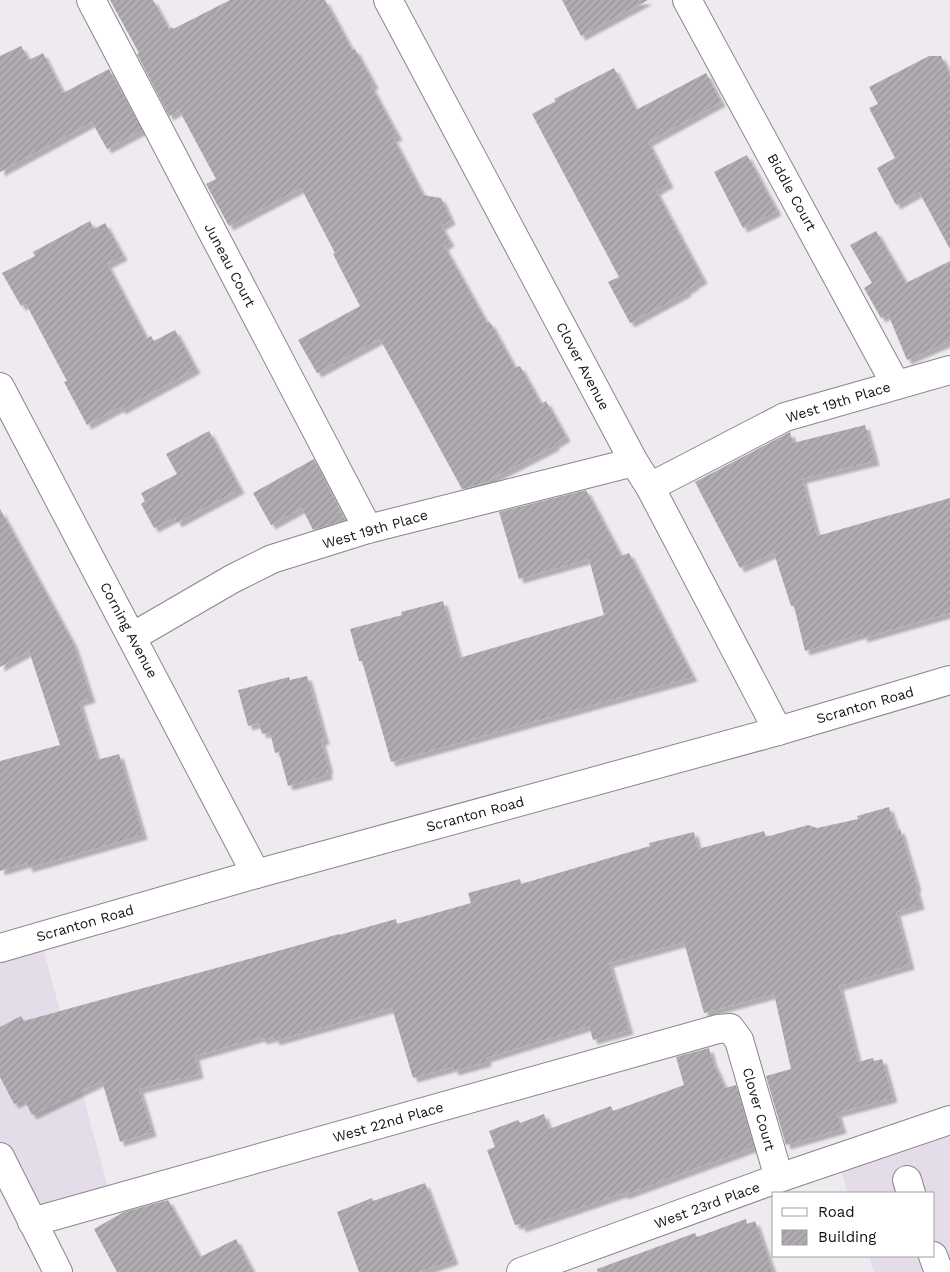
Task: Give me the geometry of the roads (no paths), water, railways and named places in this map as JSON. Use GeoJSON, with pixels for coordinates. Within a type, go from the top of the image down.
{"type":"FeatureCollection","features":[{"type":"Feature","properties":{"kind":"street","name":"Juneau Court"},"geometry":{"type":"LineString","coordinates":[[91,0],[368,529]]}},
{"type":"Feature","properties":{"kind":"street","name":"Clover Avenue"},"geometry":{"type":"LineString","coordinates":[[388,0],[634,462],[650,487],[778,731]]}},
{"type":"Feature","properties":{"kind":"street","name":"Biddle Court"},"geometry":{"type":"LineString","coordinates":[[687,0],[896,385]]}},
{"type":"Feature","properties":{"kind":"street","name":"West 19th Place"},"geometry":{"type":"LineString","coordinates":[[650,487],[785,418],[950,370]]}},
{"type":"Feature","properties":{"kind":"street","name":"Corning Avenue"},"geometry":{"type":"LineString","coordinates":[[0,387],[256,874]]}},
{"type":"Feature","properties":{"kind":"street","name":"West 19th Place"},"geometry":{"type":"LineString","coordinates":[[132,637],[232,579],[272,559],[368,529],[634,462]]}},
{"type":"Feature","properties":{"kind":"street","name":"Scranton Road"},"geometry":{"type":"LineString","coordinates":[[0,948],[256,874],[778,731],[950,680]]}},
{"type":"Feature","properties":{"kind":"street","name":"West 22nd Place"},"geometry":{"type":"LineString","coordinates":[[32,1222],[718,1029],[730,1028],[739,1040]]}},
{"type":"Feature","properties":{"kind":"street","name":"Clover Court"},"geometry":{"type":"LineString","coordinates":[[739,1040],[779,1178]]}},
{"type":"Feature","properties":{"kind":"street","name":"West 23rd Place"},"geometry":{"type":"LineString","coordinates":[[521,1272],[779,1178],[950,1120]]}},
{"type":"Feature","properties":{"kind":"street"},"geometry":{"type":"LineString","coordinates":[[0,1157],[58,1272]]}},
{"type":"Feature","properties":{"kind":"street"},"geometry":{"type":"LineString","coordinates":[[933,1257],[939,1272]]}}]}
